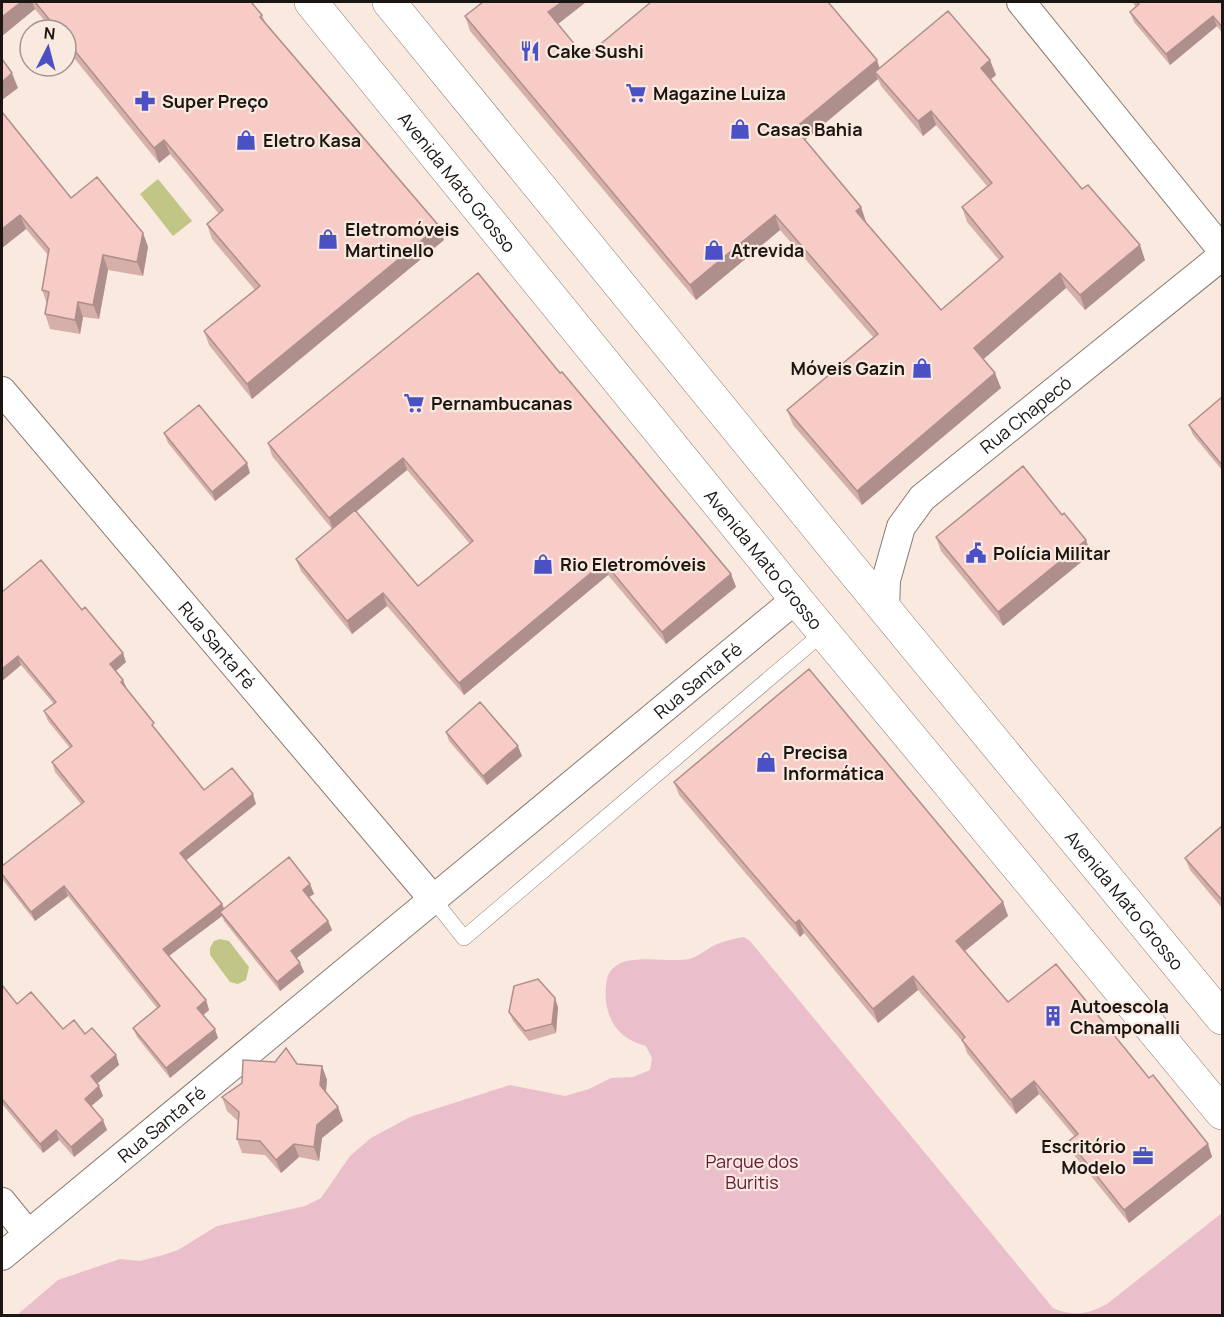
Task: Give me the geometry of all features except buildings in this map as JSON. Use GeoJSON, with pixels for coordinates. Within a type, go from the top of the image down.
{"type":"FeatureCollection","features":[{"type":"Feature","properties":{"kind":"main road","name":"Avenida Mato Grosso"},"geometry":{"type":"LineString","coordinates":[[311,2],[796,599],[1222,1113]]}},
{"type":"Feature","properties":{"kind":"main road","name":"Avenida Mato Grosso"},"geometry":{"type":"LineString","coordinates":[[389,2],[885,610],[1222,1018]]}},
{"type":"Feature","properties":{"kind":"street"},"geometry":{"type":"LineString","coordinates":[[1021,2],[1222,250]]}},
{"type":"Feature","properties":{"kind":"street","name":"Rua Chapecó"},"geometry":{"type":"LineString","coordinates":[[885,610],[886,580],[892,553],[901,527],[922,498],[1222,256]]}},
{"type":"Feature","properties":{"kind":"street","name":"Rua Santa Fé"},"geometry":{"type":"LineString","coordinates":[[2,391],[433,899]]}},
{"type":"Feature","properties":{"kind":"street","name":"Rua Santa Fé"},"geometry":{"type":"LineString","coordinates":[[2,1256],[796,599]]}},
{"type":"Feature","properties":{"kind":"street"},"geometry":{"type":"LineString","coordinates":[[2,1202],[28,1234]]}},
{"type":"Feature","properties":{"kind":"lane"},"geometry":{"type":"LineString","coordinates":[[433,899],[464,938],[824,632]]}},
{"type":"Feature","properties":{"kind":"green space","name":"Parque dos Buritis"},"geometry":{"type":"Polygon","coordinates":[[[744,937],[750,941],[1053,1308],[1067,1313],[1080,1313],[1107,1304],[1222,1213],[1222,1315],[17,1315],[58,1280],[120,1259],[140,1261],[163,1255],[178,1250],[217,1226],[305,1206],[321,1198],[350,1156],[371,1138],[410,1117],[510,1085],[565,1096],[589,1089],[611,1078],[633,1077],[650,1070],[652,1058],[646,1046],[622,1034],[610,1018],[606,991],[607,979],[612,969],[630,960],[689,959],[717,944],[744,937]]]}},
{"type":"Feature","properties":{"kind":"shaded area"},"geometry":{"type":"Polygon","coordinates":[[[158,179],[192,221],[173,236],[140,194],[158,179]]]}},
{"type":"Feature","properties":{"kind":"shaded area"},"geometry":{"type":"Polygon","coordinates":[[[220,939],[229,941],[249,967],[246,980],[238,984],[230,982],[210,955],[210,948],[214,941],[220,939]]]}},
{"type":"Feature","properties":{"kind":"place","name":"Cake Sushi"},"geometry":{"type":"Point","coordinates":[530,51]}},
{"type":"Feature","properties":{"kind":"place","name":"Magazine Luiza"},"geometry":{"type":"Point","coordinates":[636,93]}},
{"type":"Feature","properties":{"kind":"place","name":"Super Preço"},"geometry":{"type":"Point","coordinates":[145,101]}},
{"type":"Feature","properties":{"kind":"place","name":"Casas Bahia"},"geometry":{"type":"Point","coordinates":[740,129]}},
{"type":"Feature","properties":{"kind":"place","name":"Eletro Kasa"},"geometry":{"type":"Point","coordinates":[246,140]}},
{"type":"Feature","properties":{"kind":"place","name":"Eletromóveis Martinello"},"geometry":{"type":"Point","coordinates":[328,239]}},
{"type":"Feature","properties":{"kind":"place","name":"Atrevida"},"geometry":{"type":"Point","coordinates":[714,250]}},
{"type":"Feature","properties":{"kind":"place","name":"Móveis Gazin"},"geometry":{"type":"Point","coordinates":[922,368]}},
{"type":"Feature","properties":{"kind":"place","name":"Pernambucanas"},"geometry":{"type":"Point","coordinates":[414,403]}},
{"type":"Feature","properties":{"kind":"place","name":"Polícia Militar"},"geometry":{"type":"Point","coordinates":[976,553]}},
{"type":"Feature","properties":{"kind":"place","name":"Rio Eletromóveis"},"geometry":{"type":"Point","coordinates":[543,564]}},
{"type":"Feature","properties":{"kind":"place","name":"Precisa Informática"},"geometry":{"type":"Point","coordinates":[766,762]}},
{"type":"Feature","properties":{"kind":"place","name":"Autoescola Champonalli"},"geometry":{"type":"Point","coordinates":[1053,1016]}},
{"type":"Feature","properties":{"kind":"place","name":"Escritório Modelo"},"geometry":{"type":"Point","coordinates":[1143,1156]}}]}
